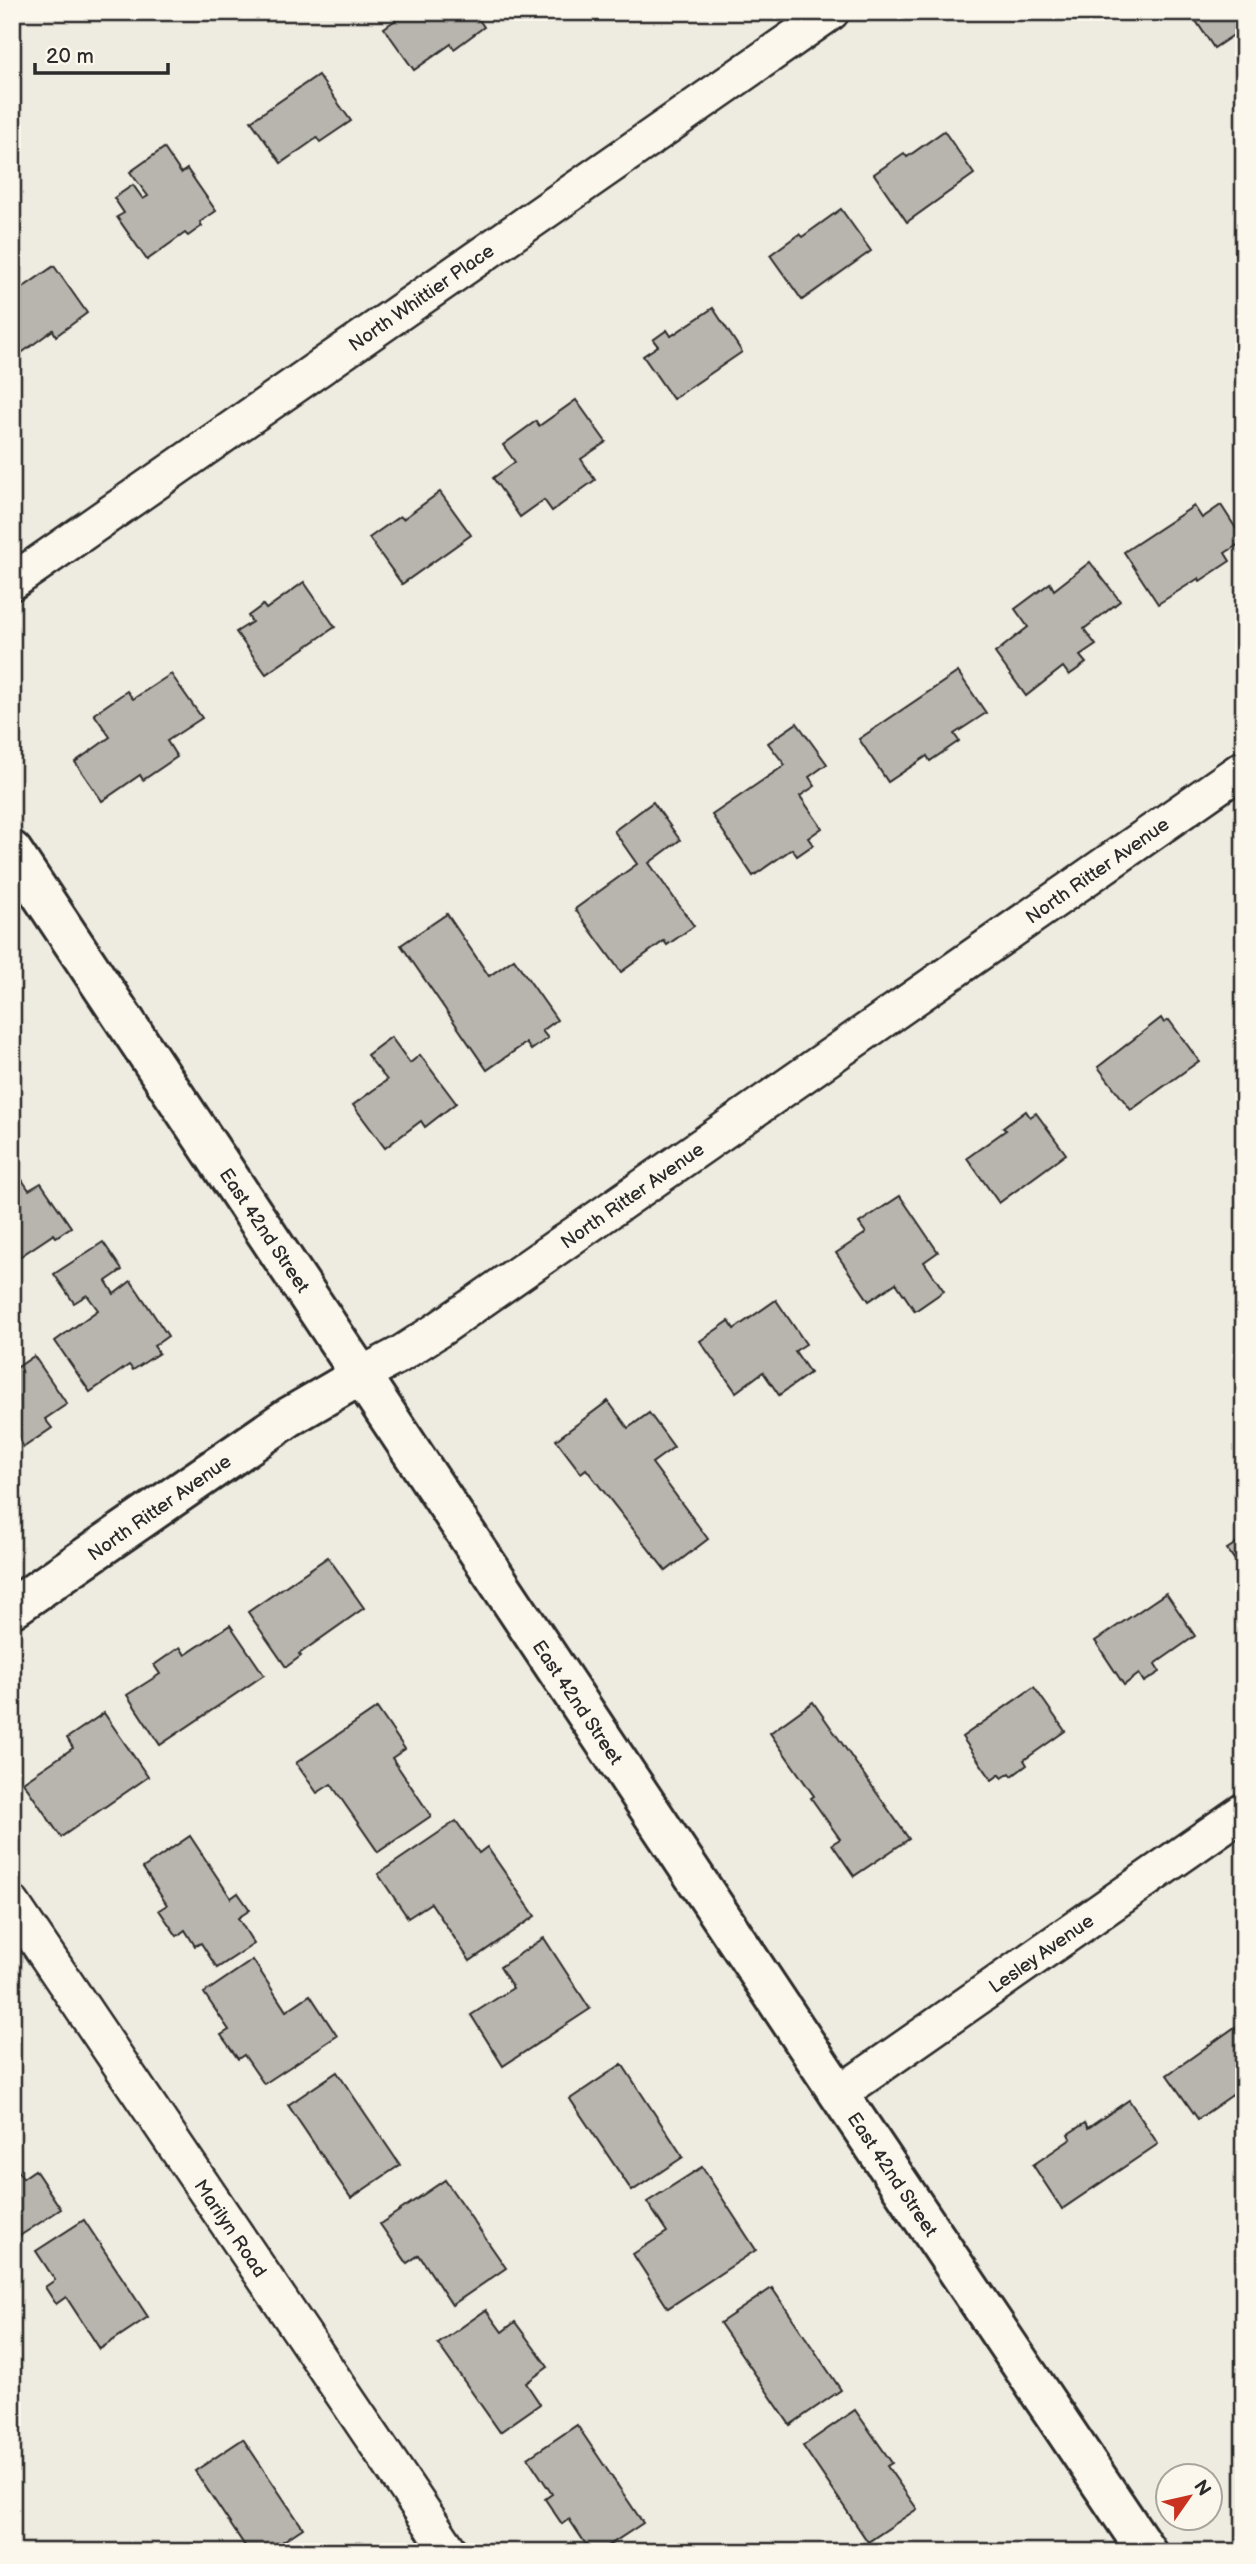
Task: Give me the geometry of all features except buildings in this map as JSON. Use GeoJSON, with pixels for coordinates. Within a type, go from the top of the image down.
{"type":"FeatureCollection","features":[{"type":"Feature","properties":{"kind":"street","name":"North Whittier Place"},"geometry":{"type":"LineString","coordinates":[[12,582],[831,12]]}},
{"type":"Feature","properties":{"kind":"street","name":"North Ritter Avenue"},"geometry":{"type":"LineString","coordinates":[[12,1608],[289,1417],[438,1330],[1244,768]]}},
{"type":"Feature","properties":{"kind":"street","name":"East 42nd Street"},"geometry":{"type":"LineString","coordinates":[[12,851],[1147,2552]]}},
{"type":"Feature","properties":{"kind":"street","name":"Lesley Avenue"},"geometry":{"type":"LineString","coordinates":[[839,2094],[1244,1811]]}},
{"type":"Feature","properties":{"kind":"street","name":"Marilyn Road"},"geometry":{"type":"LineString","coordinates":[[12,1904],[450,2552]]}}]}
